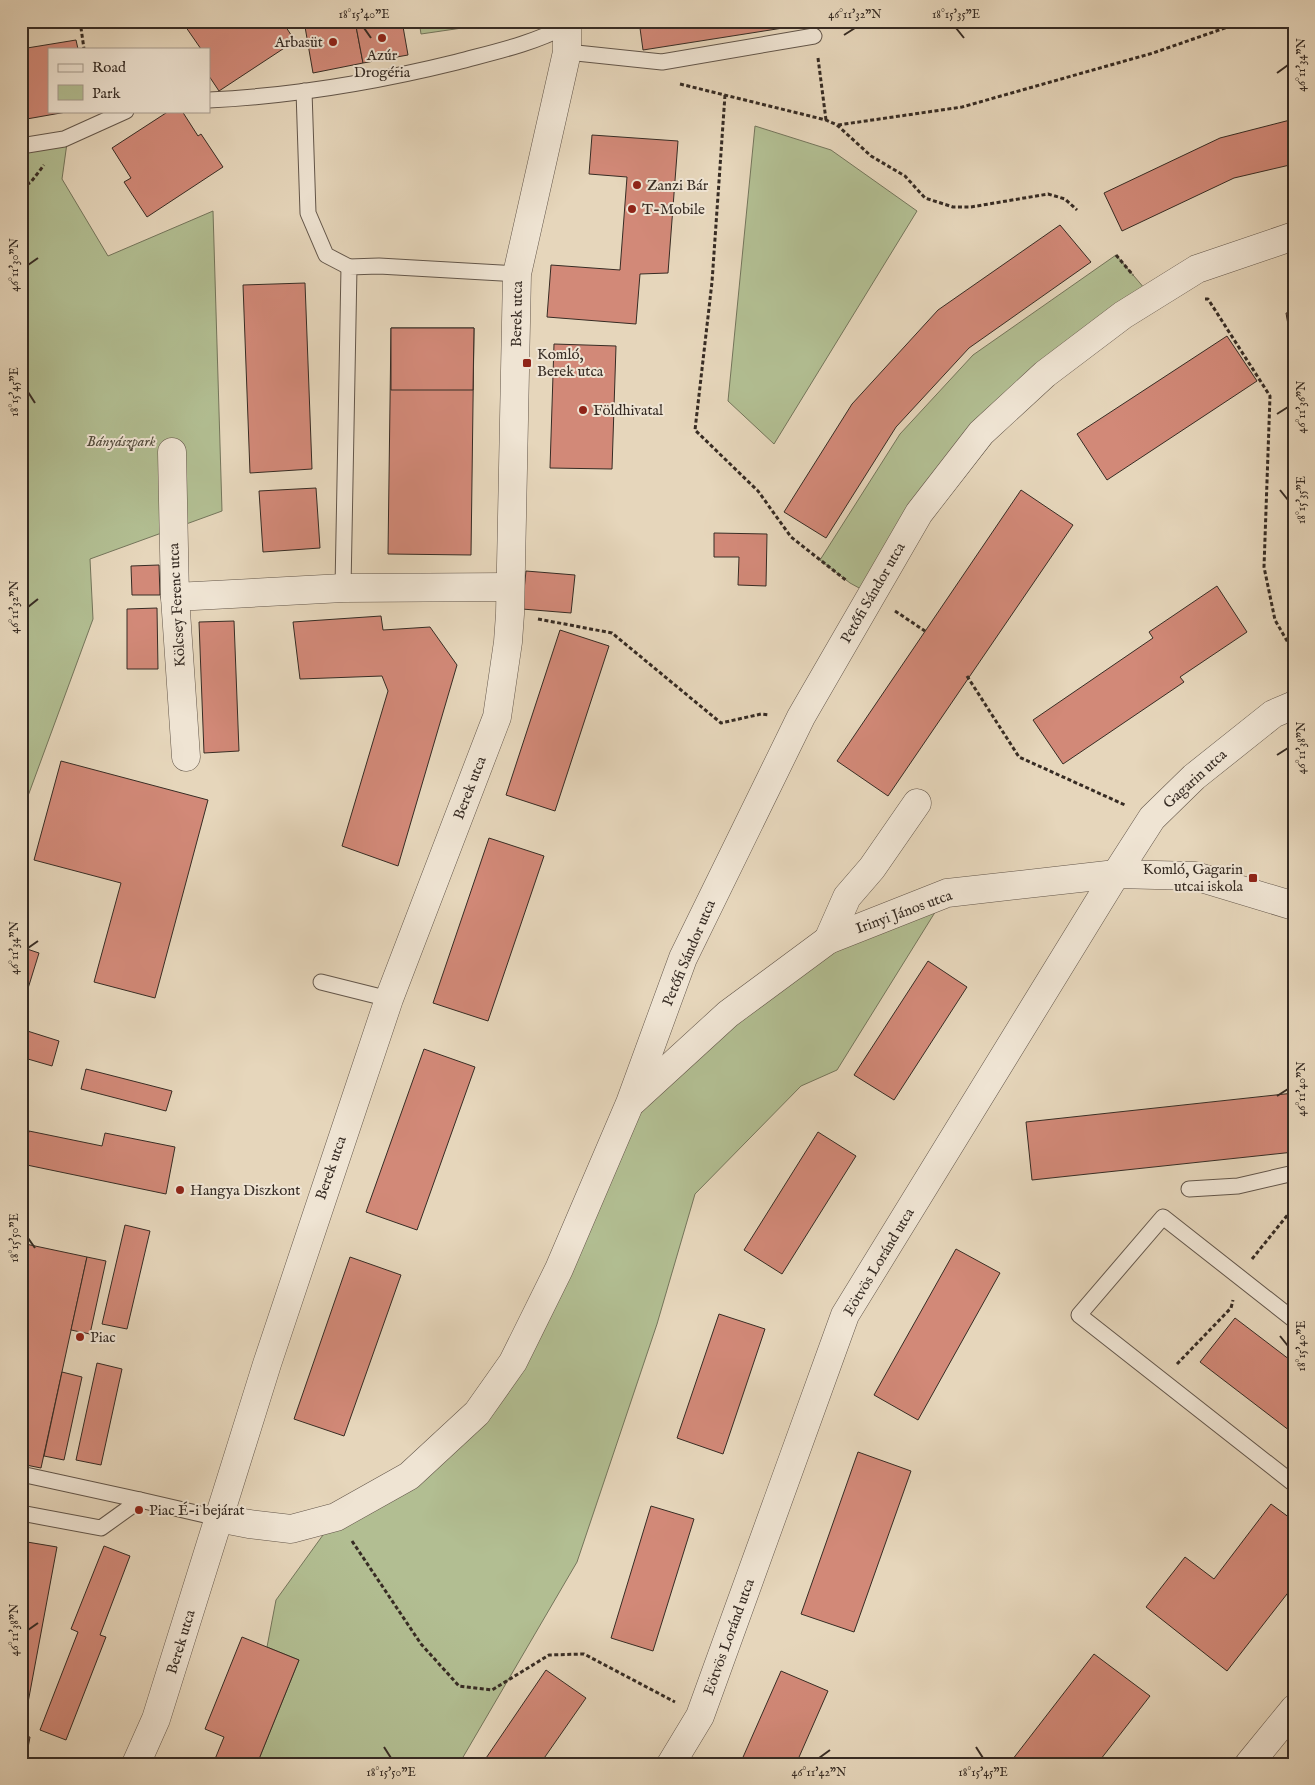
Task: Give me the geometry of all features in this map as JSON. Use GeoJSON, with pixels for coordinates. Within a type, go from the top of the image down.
{"type":"FeatureCollection","features":[{"type":"Feature","properties":{"kind":"street","name":"Berek utca"},"geometry":{"type":"LineString","coordinates":[[136,1764],[159,1710],[186,1630],[218,1518],[308,1239],[389,1000],[497,717],[508,642],[510,614],[518,274],[566,30]]}},
{"type":"Feature","properties":{"kind":"street","name":"Petőfi Sándor utca"},"geometry":{"type":"LineString","coordinates":[[630,1103],[683,958],[802,716],[919,513],[981,433],[1045,374],[1123,315],[1196,269],[1294,236]]}},
{"type":"Feature","properties":{"kind":"street","name":"Kölcsey Ferenc utca"},"geometry":{"type":"LineString","coordinates":[[172,452],[175,597],[186,757]]}},
{"type":"Feature","properties":{"kind":"street"},"geometry":{"type":"LineString","coordinates":[[175,597],[343,588],[510,587]]}},
{"type":"Feature","properties":{"kind":"street","name":"Gagarin utca"},"geometry":{"type":"LineString","coordinates":[[1116,874],[1152,818],[1194,777],[1273,714],[1294,705]]}},
{"type":"Feature","properties":{"kind":"street"},"geometry":{"type":"LineString","coordinates":[[828,940],[847,897],[872,868],[917,803]]}},
{"type":"Feature","properties":{"kind":"street","name":"Irinyi János utca"},"geometry":{"type":"LineString","coordinates":[[630,1103],[728,1014],[828,940],[947,893],[1116,874],[1194,876],[1294,906]]}},
{"type":"Feature","properties":{"kind":"street","name":"Eötvös Loránd utca"},"geometry":{"type":"LineString","coordinates":[[671,1764],[700,1716],[845,1315],[1116,874]]}},
{"type":"Feature","properties":{"kind":"street"},"geometry":{"type":"LineString","coordinates":[[218,1518],[291,1529],[336,1517],[409,1476],[477,1413],[513,1362],[560,1269],[630,1103]]}},
{"type":"Feature","properties":{"kind":"street"},"geometry":{"type":"LineString","coordinates":[[1250,1764],[1294,1708]]}},
{"type":"Feature","properties":{"kind":"lane"},"geometry":{"type":"LineString","coordinates":[[210,100],[249,98],[384,79],[541,39],[566,30],[662,62],[814,36]]}},
{"type":"Feature","properties":{"kind":"lane"},"geometry":{"type":"LineString","coordinates":[[304,91],[308,213],[326,255],[349,267],[379,266],[518,274]]}},
{"type":"Feature","properties":{"kind":"lane"},"geometry":{"type":"LineString","coordinates":[[21,146],[64,139],[124,112]]}},
{"type":"Feature","properties":{"kind":"lane"},"geometry":{"type":"LineString","coordinates":[[343,588],[349,267]]}},
{"type":"Feature","properties":{"kind":"lane"},"geometry":{"type":"LineString","coordinates":[[321,982],[389,1000]]}},
{"type":"Feature","properties":{"kind":"lane"},"geometry":{"type":"LineString","coordinates":[[1189,1189],[1238,1186],[1294,1173]]}},
{"type":"Feature","properties":{"kind":"lane"},"geometry":{"type":"LineString","coordinates":[[1294,1320],[1163,1218],[1080,1315],[1294,1484]]}},
{"type":"Feature","properties":{"kind":"lane"},"geometry":{"type":"LineString","coordinates":[[21,1474],[218,1518]]}},
{"type":"Feature","properties":{"kind":"lane"},"geometry":{"type":"LineString","coordinates":[[21,1513],[102,1528],[140,1500]]}},
{"type":"Feature","properties":{"kind":"path"},"geometry":{"type":"LineString","coordinates":[[80,21],[84,48]]}},
{"type":"Feature","properties":{"kind":"path"},"geometry":{"type":"LineString","coordinates":[[837,125],[962,107],[1153,53],[1245,21]]}},
{"type":"Feature","properties":{"kind":"path"},"geometry":{"type":"LineString","coordinates":[[820,71],[826,120]]}},
{"type":"Feature","properties":{"kind":"path"},"geometry":{"type":"LineString","coordinates":[[676,83],[826,120],[837,125],[871,156],[905,176],[925,198],[953,207],[971,207],[1048,194],[1065,199],[1077,210]]}},
{"type":"Feature","properties":{"kind":"path"},"geometry":{"type":"LineString","coordinates":[[725,96],[712,282],[695,430],[758,491],[791,537],[850,583],[872,595],[925,631]]}},
{"type":"Feature","properties":{"kind":"path"},"geometry":{"type":"LineString","coordinates":[[21,188],[31,182]]}},
{"type":"Feature","properties":{"kind":"path"},"geometry":{"type":"LineString","coordinates":[[1199,299],[1208,299],[1270,396],[1264,567],[1275,620],[1294,653]]}},
{"type":"Feature","properties":{"kind":"path"},"geometry":{"type":"LineString","coordinates":[[510,614],[612,633],[722,723],[761,714],[802,716]]}},
{"type":"Feature","properties":{"kind":"path"},"geometry":{"type":"LineString","coordinates":[[967,676],[1018,757],[1152,818]]}},
{"type":"Feature","properties":{"kind":"path"},"geometry":{"type":"LineString","coordinates":[[336,1517],[421,1644],[459,1686],[492,1690],[549,1655],[584,1654],[700,1716]]}},
{"type":"Feature","properties":{"kind":"green space"},"geometry":{"type":"Polygon","coordinates":[[[419,21],[468,21],[469,27],[421,34],[419,21]]]}},
{"type":"Feature","properties":{"kind":"green space"},"geometry":{"type":"Polygon","coordinates":[[[755,126],[831,150],[917,211],[774,444],[728,401],[755,126]]]}},
{"type":"Feature","properties":{"kind":"green space","name":"Bányászpark"},"geometry":{"type":"Polygon","coordinates":[[[67,143],[62,179],[108,256],[213,211],[222,511],[90,559],[93,619],[21,815],[21,151],[67,143]]]}},
{"type":"Feature","properties":{"kind":"green space"},"geometry":{"type":"Polygon","coordinates":[[[1116,255],[1151,296],[1045,374],[872,595],[850,583],[820,560],[900,434],[973,355],[1116,255]]]}},
{"type":"Feature","properties":{"kind":"green space"},"geometry":{"type":"Polygon","coordinates":[[[947,893],[837,1070],[801,1086],[695,1194],[657,1324],[577,1562],[459,1764],[257,1764],[299,1660],[267,1647],[276,1600],[336,1517],[477,1413],[630,1103],[828,940],[947,893]]]}},
{"type":"Feature","properties":{"kind":"building"},"geometry":{"type":"Polygon","coordinates":[[[186,21],[282,21],[295,41],[219,91],[210,78],[210,48],[200,48],[183,23],[186,21]]]}},
{"type":"Feature","properties":{"kind":"building","name":"Arbasüt"},"geometry":{"type":"Polygon","coordinates":[[[304,21],[355,21],[363,63],[313,73],[304,21]]]}},
{"type":"Feature","properties":{"kind":"building","name":"Azúr Drogéria"},"geometry":{"type":"Polygon","coordinates":[[[355,21],[402,21],[408,55],[363,63],[355,21]]]}},
{"type":"Feature","properties":{"kind":"building"},"geometry":{"type":"Polygon","coordinates":[[[639,21],[782,21],[783,28],[643,50],[639,21]]]}},
{"type":"Feature","properties":{"kind":"building"},"geometry":{"type":"Polygon","coordinates":[[[76,40],[78,48],[48,48],[48,112],[66,112],[21,120],[21,49],[76,40]]]}},
{"type":"Feature","properties":{"kind":"building"},"geometry":{"type":"Polygon","coordinates":[[[167,112],[183,112],[198,136],[201,134],[223,167],[147,217],[124,182],[131,178],[112,148],[167,112]]]}},
{"type":"Feature","properties":{"kind":"building"},"geometry":{"type":"Polygon","coordinates":[[[1294,119],[1294,164],[1234,178],[1122,231],[1104,193],[1220,138],[1294,119]]]}},
{"type":"Feature","properties":{"kind":"building"},"geometry":{"type":"Polygon","coordinates":[[[592,135],[678,141],[668,273],[640,274],[636,324],[547,317],[551,265],[620,270],[627,177],[589,174],[592,135]]]}},
{"type":"Feature","properties":{"kind":"building"},"geometry":{"type":"Polygon","coordinates":[[[1060,225],[1091,262],[969,348],[896,427],[826,538],[784,512],[852,404],[938,310],[1060,225]]]}},
{"type":"Feature","properties":{"kind":"building"},"geometry":{"type":"Polygon","coordinates":[[[305,283],[312,469],[250,473],[243,285],[305,283]]]}},
{"type":"Feature","properties":{"kind":"building"},"geometry":{"type":"Polygon","coordinates":[[[1294,312],[1294,360],[1286,313],[1294,312]]]}},
{"type":"Feature","properties":{"kind":"building"},"geometry":{"type":"Polygon","coordinates":[[[391,328],[474,328],[471,555],[388,554],[391,328]]]}},
{"type":"Feature","properties":{"kind":"building"},"geometry":{"type":"Polygon","coordinates":[[[391,328],[474,328],[473,390],[391,390],[391,328]]]}},
{"type":"Feature","properties":{"kind":"building"},"geometry":{"type":"Polygon","coordinates":[[[1227,336],[1257,381],[1107,480],[1077,434],[1227,336]]]}},
{"type":"Feature","properties":{"kind":"building"},"geometry":{"type":"Polygon","coordinates":[[[554,344],[616,346],[612,469],[550,468],[554,344]]]}},
{"type":"Feature","properties":{"kind":"building"},"geometry":{"type":"Polygon","coordinates":[[[316,488],[320,548],[263,552],[259,491],[316,488]]]}},
{"type":"Feature","properties":{"kind":"building"},"geometry":{"type":"Polygon","coordinates":[[[1021,490],[1073,525],[888,796],[837,761],[1021,490]]]}},
{"type":"Feature","properties":{"kind":"building"},"geometry":{"type":"Polygon","coordinates":[[[714,533],[767,534],[766,586],[738,585],[739,557],[714,557],[714,533]]]}},
{"type":"Feature","properties":{"kind":"building"},"geometry":{"type":"Polygon","coordinates":[[[159,565],[160,595],[132,595],[131,566],[159,565]]]}},
{"type":"Feature","properties":{"kind":"building"},"geometry":{"type":"Polygon","coordinates":[[[526,571],[575,575],[571,613],[522,609],[526,571]]]}},
{"type":"Feature","properties":{"kind":"building"},"geometry":{"type":"Polygon","coordinates":[[[1217,586],[1247,632],[1180,677],[1184,682],[1063,764],[1033,720],[1153,638],[1149,632],[1217,586]]]}},
{"type":"Feature","properties":{"kind":"building"},"geometry":{"type":"Polygon","coordinates":[[[157,608],[158,669],[127,669],[127,609],[157,608]]]}},
{"type":"Feature","properties":{"kind":"building"},"geometry":{"type":"Polygon","coordinates":[[[381,616],[383,630],[430,627],[457,665],[398,866],[342,846],[388,691],[382,676],[300,679],[293,622],[381,616]]]}},
{"type":"Feature","properties":{"kind":"building"},"geometry":{"type":"Polygon","coordinates":[[[234,621],[239,751],[204,753],[199,622],[234,621]]]}},
{"type":"Feature","properties":{"kind":"building"},"geometry":{"type":"Polygon","coordinates":[[[560,630],[609,646],[555,811],[506,795],[560,630]]]}},
{"type":"Feature","properties":{"kind":"building"},"geometry":{"type":"Polygon","coordinates":[[[61,761],[208,800],[155,998],[94,982],[121,883],[34,860],[61,761]]]}},
{"type":"Feature","properties":{"kind":"building"},"geometry":{"type":"Polygon","coordinates":[[[489,838],[544,856],[488,1021],[433,1003],[489,838]]]}},
{"type":"Feature","properties":{"kind":"building"},"geometry":{"type":"Polygon","coordinates":[[[21,947],[39,953],[21,1011],[21,947]]]}},
{"type":"Feature","properties":{"kind":"building"},"geometry":{"type":"Polygon","coordinates":[[[928,961],[967,987],[894,1100],[854,1075],[928,961]]]}},
{"type":"Feature","properties":{"kind":"building"},"geometry":{"type":"Polygon","coordinates":[[[21,1029],[59,1041],[52,1066],[21,1057],[21,1029]]]}},
{"type":"Feature","properties":{"kind":"building"},"geometry":{"type":"Polygon","coordinates":[[[424,1049],[475,1067],[417,1230],[366,1212],[424,1049]]]}},
{"type":"Feature","properties":{"kind":"building"},"geometry":{"type":"Polygon","coordinates":[[[86,1069],[172,1091],[166,1111],[81,1089],[86,1069]]]}},
{"type":"Feature","properties":{"kind":"building"},"geometry":{"type":"Polygon","coordinates":[[[1294,1093],[1294,1152],[1032,1180],[1026,1122],[1294,1093]]]}},
{"type":"Feature","properties":{"kind":"building"},"geometry":{"type":"Polygon","coordinates":[[[29,1131],[102,1146],[105,1133],[175,1147],[166,1194],[22,1164],[29,1131]]]}},
{"type":"Feature","properties":{"kind":"building"},"geometry":{"type":"Polygon","coordinates":[[[818,1132],[856,1156],[782,1274],[744,1250],[818,1132]]]}},
{"type":"Feature","properties":{"kind":"building"},"geometry":{"type":"Polygon","coordinates":[[[1294,1222],[1294,1235],[1287,1230],[1294,1222]]]}},
{"type":"Feature","properties":{"kind":"building"},"geometry":{"type":"Polygon","coordinates":[[[125,1225],[150,1231],[127,1329],[102,1324],[125,1225]]]}},
{"type":"Feature","properties":{"kind":"building"},"geometry":{"type":"Polygon","coordinates":[[[21,1243],[87,1257],[41,1468],[21,1464],[21,1243]]]}},
{"type":"Feature","properties":{"kind":"building"},"geometry":{"type":"Polygon","coordinates":[[[956,1249],[1000,1273],[918,1420],[874,1395],[956,1249]]]}},
{"type":"Feature","properties":{"kind":"building"},"geometry":{"type":"Polygon","coordinates":[[[87,1257],[106,1261],[90,1334],[71,1330],[87,1257]]]}},
{"type":"Feature","properties":{"kind":"building"},"geometry":{"type":"Polygon","coordinates":[[[350,1257],[401,1275],[344,1436],[294,1419],[350,1257]]]}},
{"type":"Feature","properties":{"kind":"building"},"geometry":{"type":"Polygon","coordinates":[[[719,1314],[765,1329],[723,1454],[677,1438],[719,1314]]]}},
{"type":"Feature","properties":{"kind":"building"},"geometry":{"type":"Polygon","coordinates":[[[1235,1318],[1294,1363],[1294,1434],[1200,1362],[1235,1318]]]}},
{"type":"Feature","properties":{"kind":"building"},"geometry":{"type":"Polygon","coordinates":[[[97,1363],[122,1369],[101,1465],[76,1460],[97,1363]]]}},
{"type":"Feature","properties":{"kind":"building"},"geometry":{"type":"Polygon","coordinates":[[[62,1372],[82,1377],[64,1460],[44,1456],[62,1372]]]}},
{"type":"Feature","properties":{"kind":"building"},"geometry":{"type":"Polygon","coordinates":[[[858,1452],[911,1471],[854,1632],[801,1614],[858,1452]]]}},
{"type":"Feature","properties":{"kind":"building"},"geometry":{"type":"Polygon","coordinates":[[[1271,1504],[1294,1521],[1294,1585],[1227,1671],[1146,1607],[1185,1557],[1214,1579],[1271,1504]]]}},
{"type":"Feature","properties":{"kind":"building"},"geometry":{"type":"Polygon","coordinates":[[[651,1506],[694,1519],[653,1651],[611,1638],[651,1506]]]}},
{"type":"Feature","properties":{"kind":"building"},"geometry":{"type":"Polygon","coordinates":[[[21,1541],[57,1547],[27,1708],[21,1707],[21,1541]]]}},
{"type":"Feature","properties":{"kind":"building"},"geometry":{"type":"Polygon","coordinates":[[[104,1546],[130,1556],[100,1635],[106,1637],[66,1740],[40,1730],[78,1632],[71,1629],[104,1546]]]}},
{"type":"Feature","properties":{"kind":"building"},"geometry":{"type":"Polygon","coordinates":[[[242,1637],[299,1660],[257,1764],[213,1764],[224,1737],[205,1729],[242,1637]]]}},
{"type":"Feature","properties":{"kind":"building"},"geometry":{"type":"Polygon","coordinates":[[[1094,1654],[1150,1696],[1097,1764],[1009,1764],[1094,1654]]]}},
{"type":"Feature","properties":{"kind":"building"},"geometry":{"type":"Polygon","coordinates":[[[546,1670],[586,1698],[540,1764],[482,1764],[546,1670]]]}},
{"type":"Feature","properties":{"kind":"building"},"geometry":{"type":"Polygon","coordinates":[[[781,1671],[828,1691],[796,1764],[740,1764],[781,1671]]]}},
{"type":"Feature","properties":{"kind":"building"},"geometry":{"type":"Polygon","coordinates":[[[21,1736],[30,1737],[25,1764],[21,1764],[21,1736]]]}},
{"type":"Feature","properties":{"kind":"place","name":"Azúr Drogéria"},"geometry":{"type":"Point","coordinates":[382,38]}},
{"type":"Feature","properties":{"kind":"place","name":"Arbasüt"},"geometry":{"type":"Point","coordinates":[333,42]}},
{"type":"Feature","properties":{"kind":"place","name":"Zanzi Bár"},"geometry":{"type":"Point","coordinates":[637,185]}},
{"type":"Feature","properties":{"kind":"place","name":"T-Mobile"},"geometry":{"type":"Point","coordinates":[632,209]}},
{"type":"Feature","properties":{"kind":"place","name":"Komló, Berek utca"},"geometry":{"type":"Point","coordinates":[527,363]}},
{"type":"Feature","properties":{"kind":"place","name":"Földhivatal"},"geometry":{"type":"Point","coordinates":[583,410]}},
{"type":"Feature","properties":{"kind":"place","name":"Komló, Gagarin utcai iskola"},"geometry":{"type":"Point","coordinates":[1253,878]}},
{"type":"Feature","properties":{"kind":"place","name":"Hangya Diszkont"},"geometry":{"type":"Point","coordinates":[180,1190]}},
{"type":"Feature","properties":{"kind":"place","name":"Piac"},"geometry":{"type":"Point","coordinates":[80,1337]}},
{"type":"Feature","properties":{"kind":"place","name":"Piac É-i bejárat"},"geometry":{"type":"Point","coordinates":[139,1510]}}]}
